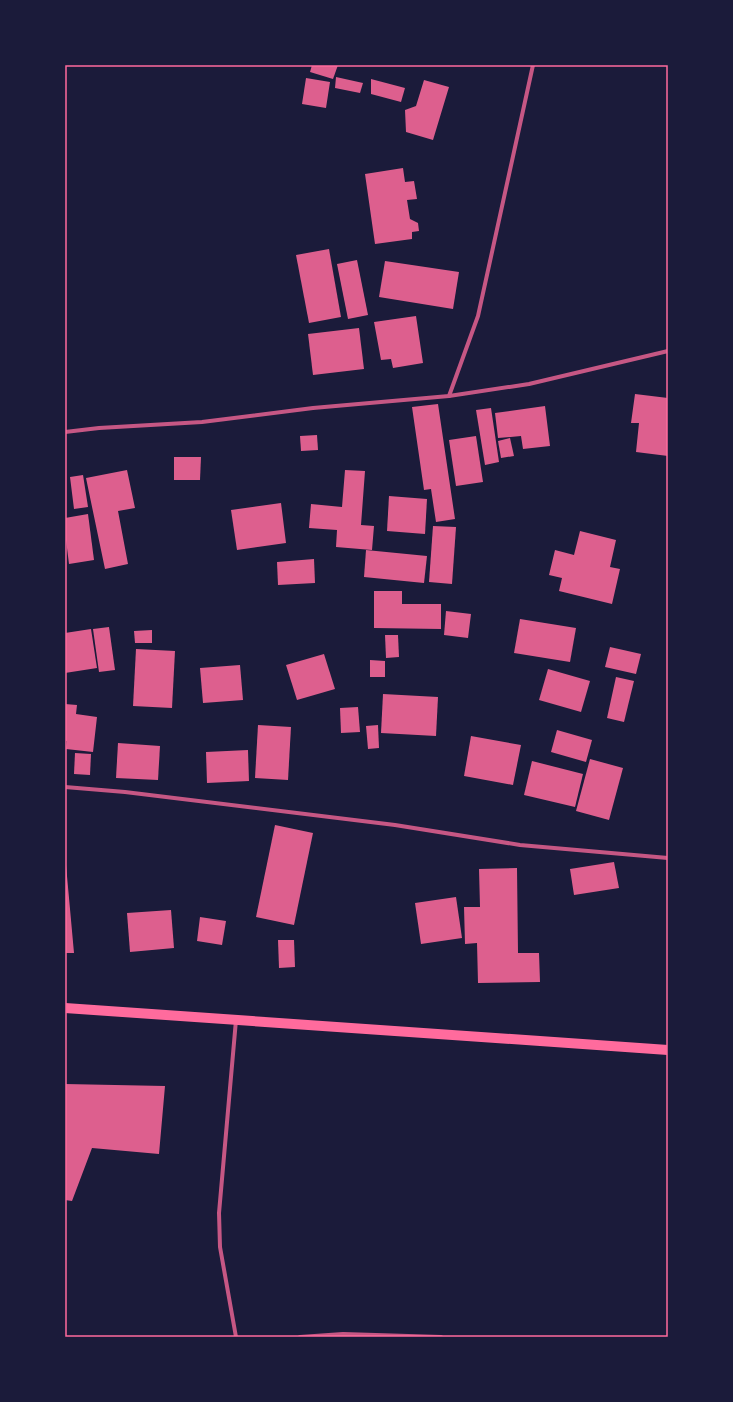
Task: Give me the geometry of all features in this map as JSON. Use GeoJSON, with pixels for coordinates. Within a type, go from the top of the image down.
{"type":"FeatureCollection","features":[{"type":"Feature","properties":{"kind":"main road"},"geometry":{"type":"LineString","coordinates":[[65,1008],[668,1050]]}},
{"type":"Feature","properties":{"kind":"street"},"geometry":{"type":"LineString","coordinates":[[448,396],[478,316],[533,65]]}},
{"type":"Feature","properties":{"kind":"street"},"geometry":{"type":"LineString","coordinates":[[65,432],[99,428],[202,422],[313,408],[448,396],[529,384],[668,351]]}},
{"type":"Feature","properties":{"kind":"street"},"geometry":{"type":"LineString","coordinates":[[65,787],[125,792],[395,825],[520,845],[668,858]]}},
{"type":"Feature","properties":{"kind":"street"},"geometry":{"type":"LineString","coordinates":[[236,1020],[219,1213],[220,1247],[236,1337]]}},
{"type":"Feature","properties":{"kind":"street"},"geometry":{"type":"LineString","coordinates":[[300,1337],[343,1334],[441,1337]]}},
{"type":"Feature","properties":{"kind":"building"},"geometry":{"type":"Polygon","coordinates":[[[312,65],[338,65],[333,79],[310,72],[312,65]]]}},
{"type":"Feature","properties":{"kind":"building"},"geometry":{"type":"Polygon","coordinates":[[[336,77],[363,83],[360,93],[335,88],[336,77]]]}},
{"type":"Feature","properties":{"kind":"building"},"geometry":{"type":"Polygon","coordinates":[[[306,78],[330,82],[326,108],[302,104],[306,78]]]}},
{"type":"Feature","properties":{"kind":"building"},"geometry":{"type":"Polygon","coordinates":[[[371,79],[405,88],[401,102],[371,94],[371,79]]]}},
{"type":"Feature","properties":{"kind":"building"},"geometry":{"type":"Polygon","coordinates":[[[424,80],[449,87],[433,140],[406,132],[405,110],[416,106],[424,80]]]}},
{"type":"Feature","properties":{"kind":"building"},"geometry":{"type":"Polygon","coordinates":[[[403,168],[405,182],[414,181],[417,199],[407,200],[410,219],[418,223],[419,231],[412,232],[412,239],[375,244],[365,174],[403,168]]]}},
{"type":"Feature","properties":{"kind":"building"},"geometry":{"type":"Polygon","coordinates":[[[329,249],[341,317],[309,323],[296,255],[329,249]]]}},
{"type":"Feature","properties":{"kind":"building"},"geometry":{"type":"Polygon","coordinates":[[[357,260],[368,315],[348,319],[337,264],[357,260]]]}},
{"type":"Feature","properties":{"kind":"building"},"geometry":{"type":"Polygon","coordinates":[[[385,261],[459,272],[453,309],[379,297],[385,261]]]}},
{"type":"Feature","properties":{"kind":"building"},"geometry":{"type":"Polygon","coordinates":[[[416,316],[423,363],[393,368],[391,359],[381,360],[374,322],[416,316]]]}},
{"type":"Feature","properties":{"kind":"building"},"geometry":{"type":"Polygon","coordinates":[[[359,328],[364,369],[313,375],[308,334],[359,328]]]}},
{"type":"Feature","properties":{"kind":"building"},"geometry":{"type":"Polygon","coordinates":[[[635,394],[668,398],[668,456],[636,452],[639,423],[631,423],[635,394]]]}},
{"type":"Feature","properties":{"kind":"building"},"geometry":{"type":"Polygon","coordinates":[[[438,404],[455,519],[436,522],[431,489],[424,490],[412,407],[438,404]]]}},
{"type":"Feature","properties":{"kind":"building"},"geometry":{"type":"Polygon","coordinates":[[[545,406],[550,446],[523,449],[521,436],[498,438],[495,413],[545,406]]]}},
{"type":"Feature","properties":{"kind":"building"},"geometry":{"type":"Polygon","coordinates":[[[491,408],[499,462],[485,465],[476,410],[491,408]]]}},
{"type":"Feature","properties":{"kind":"building"},"geometry":{"type":"Polygon","coordinates":[[[317,435],[318,450],[301,451],[300,436],[317,435]]]}},
{"type":"Feature","properties":{"kind":"building"},"geometry":{"type":"Polygon","coordinates":[[[476,436],[483,482],[456,486],[449,440],[476,436]]]}},
{"type":"Feature","properties":{"kind":"building"},"geometry":{"type":"Polygon","coordinates":[[[510,438],[514,456],[501,458],[498,441],[510,438]]]}},
{"type":"Feature","properties":{"kind":"building"},"geometry":{"type":"Polygon","coordinates":[[[174,457],[201,457],[200,480],[174,480],[174,457]]]}},
{"type":"Feature","properties":{"kind":"building"},"geometry":{"type":"Polygon","coordinates":[[[127,470],[135,508],[118,511],[128,564],[105,569],[86,478],[127,470]]]}},
{"type":"Feature","properties":{"kind":"building"},"geometry":{"type":"Polygon","coordinates":[[[345,470],[365,471],[361,525],[374,526],[372,550],[336,547],[337,530],[309,528],[311,504],[342,507],[345,470]]]}},
{"type":"Feature","properties":{"kind":"building"},"geometry":{"type":"Polygon","coordinates":[[[83,475],[88,507],[74,509],[70,477],[83,475]]]}},
{"type":"Feature","properties":{"kind":"building"},"geometry":{"type":"Polygon","coordinates":[[[389,496],[427,499],[425,534],[387,531],[389,496]]]}},
{"type":"Feature","properties":{"kind":"building"},"geometry":{"type":"Polygon","coordinates":[[[281,503],[286,543],[237,550],[231,510],[281,503]]]}},
{"type":"Feature","properties":{"kind":"building"},"geometry":{"type":"Polygon","coordinates":[[[88,514],[94,560],[69,564],[65,532],[65,518],[88,514]]]}},
{"type":"Feature","properties":{"kind":"building"},"geometry":{"type":"Polygon","coordinates":[[[433,526],[456,527],[452,584],[429,582],[433,526]]]}},
{"type":"Feature","properties":{"kind":"building"},"geometry":{"type":"Polygon","coordinates":[[[580,531],[616,540],[610,567],[620,569],[612,604],[559,591],[562,578],[549,575],[555,550],[574,555],[580,531]]]}},
{"type":"Feature","properties":{"kind":"building"},"geometry":{"type":"Polygon","coordinates":[[[366,550],[427,556],[424,583],[364,577],[366,550]]]}},
{"type":"Feature","properties":{"kind":"building"},"geometry":{"type":"Polygon","coordinates":[[[314,559],[315,583],[278,585],[277,562],[314,559]]]}},
{"type":"Feature","properties":{"kind":"building"},"geometry":{"type":"Polygon","coordinates":[[[374,591],[402,591],[402,604],[441,604],[441,629],[374,628],[374,591]]]}},
{"type":"Feature","properties":{"kind":"building"},"geometry":{"type":"Polygon","coordinates":[[[446,611],[471,614],[468,638],[444,635],[446,611]]]}},
{"type":"Feature","properties":{"kind":"building"},"geometry":{"type":"Polygon","coordinates":[[[520,619],[576,628],[570,662],[514,653],[520,619]]]}},
{"type":"Feature","properties":{"kind":"building"},"geometry":{"type":"Polygon","coordinates":[[[109,627],[115,670],[99,672],[93,629],[109,627]]]}},
{"type":"Feature","properties":{"kind":"building"},"geometry":{"type":"Polygon","coordinates":[[[91,629],[97,668],[65,673],[65,633],[91,629]]]}},
{"type":"Feature","properties":{"kind":"building"},"geometry":{"type":"Polygon","coordinates":[[[152,630],[152,643],[135,643],[134,631],[152,630]]]}},
{"type":"Feature","properties":{"kind":"building"},"geometry":{"type":"Polygon","coordinates":[[[385,635],[398,635],[399,657],[386,658],[385,635]]]}},
{"type":"Feature","properties":{"kind":"building"},"geometry":{"type":"Polygon","coordinates":[[[610,647],[641,654],[636,674],[605,667],[610,647]]]}},
{"type":"Feature","properties":{"kind":"building"},"geometry":{"type":"Polygon","coordinates":[[[136,649],[175,651],[172,708],[133,706],[136,649]]]}},
{"type":"Feature","properties":{"kind":"building"},"geometry":{"type":"Polygon","coordinates":[[[324,654],[335,689],[297,700],[286,665],[324,654]]]}},
{"type":"Feature","properties":{"kind":"building"},"geometry":{"type":"Polygon","coordinates":[[[370,660],[385,661],[385,677],[370,677],[370,660]]]}},
{"type":"Feature","properties":{"kind":"building"},"geometry":{"type":"Polygon","coordinates":[[[240,665],[243,700],[203,703],[200,668],[240,665]]]}},
{"type":"Feature","properties":{"kind":"building"},"geometry":{"type":"Polygon","coordinates":[[[548,669],[590,681],[581,712],[539,700],[548,669]]]}},
{"type":"Feature","properties":{"kind":"building"},"geometry":{"type":"Polygon","coordinates":[[[616,677],[634,681],[624,722],[607,718],[616,677]]]}},
{"type":"Feature","properties":{"kind":"building"},"geometry":{"type":"Polygon","coordinates":[[[383,694],[438,697],[436,736],[381,733],[383,694]]]}},
{"type":"Feature","properties":{"kind":"building"},"geometry":{"type":"Polygon","coordinates":[[[65,704],[77,705],[76,714],[97,717],[93,752],[66,749],[65,704]]]}},
{"type":"Feature","properties":{"kind":"building"},"geometry":{"type":"Polygon","coordinates":[[[358,707],[360,732],[341,733],[340,708],[358,707]]]}},
{"type":"Feature","properties":{"kind":"building"},"geometry":{"type":"Polygon","coordinates":[[[258,725],[291,727],[288,780],[255,778],[258,725]]]}},
{"type":"Feature","properties":{"kind":"building"},"geometry":{"type":"Polygon","coordinates":[[[378,725],[379,748],[368,749],[366,726],[378,725]]]}},
{"type":"Feature","properties":{"kind":"building"},"geometry":{"type":"Polygon","coordinates":[[[557,730],[592,740],[586,762],[551,752],[557,730]]]}},
{"type":"Feature","properties":{"kind":"building"},"geometry":{"type":"Polygon","coordinates":[[[471,736],[521,745],[513,785],[464,776],[471,736]]]}},
{"type":"Feature","properties":{"kind":"building"},"geometry":{"type":"Polygon","coordinates":[[[118,743],[160,746],[158,780],[116,778],[118,743]]]}},
{"type":"Feature","properties":{"kind":"building"},"geometry":{"type":"Polygon","coordinates":[[[248,750],[249,781],[207,783],[206,752],[248,750]]]}},
{"type":"Feature","properties":{"kind":"building"},"geometry":{"type":"Polygon","coordinates":[[[75,753],[91,754],[90,775],[74,774],[75,753]]]}},
{"type":"Feature","properties":{"kind":"building"},"geometry":{"type":"Polygon","coordinates":[[[590,759],[623,768],[609,820],[576,811],[590,759]]]}},
{"type":"Feature","properties":{"kind":"building"},"geometry":{"type":"Polygon","coordinates":[[[532,761],[583,774],[575,807],[524,795],[532,761]]]}},
{"type":"Feature","properties":{"kind":"building"},"geometry":{"type":"Polygon","coordinates":[[[275,825],[313,833],[294,925],[256,917],[275,825]]]}},
{"type":"Feature","properties":{"kind":"building"},"geometry":{"type":"Polygon","coordinates":[[[614,862],[619,888],[574,895],[570,869],[614,862]]]}},
{"type":"Feature","properties":{"kind":"building"},"geometry":{"type":"Polygon","coordinates":[[[66,865],[74,953],[65,953],[66,865]]]}},
{"type":"Feature","properties":{"kind":"building"},"geometry":{"type":"Polygon","coordinates":[[[517,868],[518,953],[539,953],[540,982],[478,983],[477,943],[465,944],[464,907],[480,907],[479,869],[517,868]]]}},
{"type":"Feature","properties":{"kind":"building"},"geometry":{"type":"Polygon","coordinates":[[[456,897],[462,938],[421,944],[415,903],[456,897]]]}},
{"type":"Feature","properties":{"kind":"building"},"geometry":{"type":"Polygon","coordinates":[[[171,910],[174,948],[130,952],[127,913],[171,910]]]}},
{"type":"Feature","properties":{"kind":"building"},"geometry":{"type":"Polygon","coordinates":[[[200,917],[226,921],[222,945],[197,941],[200,917]]]}},
{"type":"Feature","properties":{"kind":"building"},"geometry":{"type":"Polygon","coordinates":[[[278,940],[294,940],[295,967],[279,968],[278,940]]]}},
{"type":"Feature","properties":{"kind":"building"},"geometry":{"type":"Polygon","coordinates":[[[65,1084],[165,1086],[159,1154],[92,1148],[72,1201],[65,1200],[65,1084]]]}}]}
